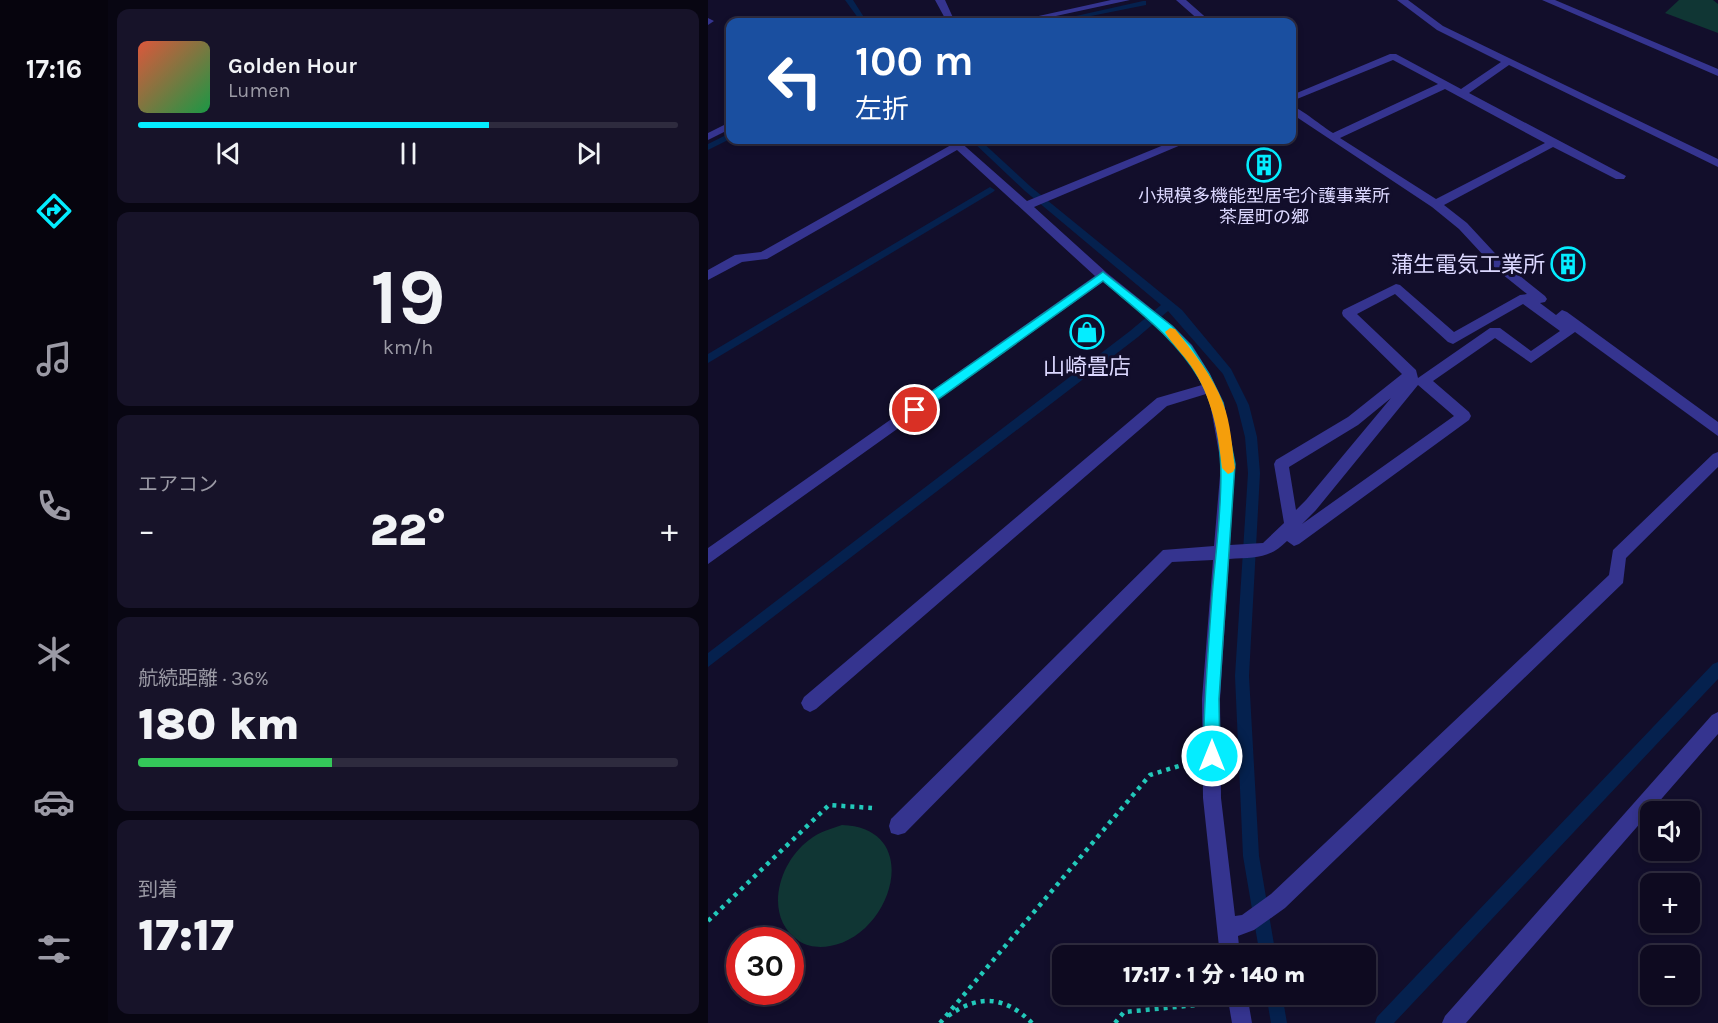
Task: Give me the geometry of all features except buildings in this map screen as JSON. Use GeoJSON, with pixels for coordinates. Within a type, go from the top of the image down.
{"type":"FeatureCollection","features":[{"type":"Feature","properties":{"kind":"street"},"geometry":{"type":"LineString","coordinates":[[940,0],[949,18]]}},
{"type":"Feature","properties":{"kind":"street"},"geometry":{"type":"LineString","coordinates":[[1033,18],[1091,3],[1125,0]]}},
{"type":"Feature","properties":{"kind":"street"},"geometry":{"type":"LineString","coordinates":[[1181,0],[1201,18]]}},
{"type":"Feature","properties":{"kind":"street"},"geometry":{"type":"LineString","coordinates":[[1402,0],[1440,28],[1718,163]]}},
{"type":"Feature","properties":{"kind":"street"},"geometry":{"type":"LineString","coordinates":[[1547,0],[1718,73]]}},
{"type":"Feature","properties":{"kind":"street"},"geometry":{"type":"LineString","coordinates":[[1296,96],[1393,56],[1553,143],[1620,176]]}},
{"type":"Feature","properties":{"kind":"street"},"geometry":{"type":"LineString","coordinates":[[1462,93],[1507,62]]}},
{"type":"Feature","properties":{"kind":"street"},"geometry":{"type":"LineString","coordinates":[[1333,137],[1445,85]]}},
{"type":"Feature","properties":{"kind":"street"},"geometry":{"type":"LineString","coordinates":[[1296,112],[1436,204],[1462,226],[1501,267],[1536,301],[1569,331],[1531,358],[1495,331],[1423,381],[1464,416],[1294,539],[1281,464],[1353,421],[1411,374],[1348,313],[1396,288],[1453,339],[1524,298],[1536,301],[1718,430]]}},
{"type":"Feature","properties":{"kind":"street"},"geometry":{"type":"LineString","coordinates":[[708,137],[726,127]]}},
{"type":"Feature","properties":{"kind":"street"},"geometry":{"type":"LineString","coordinates":[[1436,204],[1553,143]]}},
{"type":"Feature","properties":{"kind":"street"},"geometry":{"type":"LineString","coordinates":[[708,276],[739,258],[763,256],[952,144]]}},
{"type":"Feature","properties":{"kind":"street"},"geometry":{"type":"LineString","coordinates":[[957,144],[1031,205],[1103,276],[1150,314],[1187,350],[1210,388],[1220,414],[1228,464],[1212,699],[1212,798],[1228,945]]}},
{"type":"Feature","properties":{"kind":"street"},"geometry":{"type":"LineString","coordinates":[[1031,205],[1174,144]]}},
{"type":"Feature","properties":{"kind":"street"},"geometry":{"type":"LineString","coordinates":[[708,557],[1103,276]]}},
{"type":"Feature","properties":{"kind":"street"},"geometry":{"type":"LineString","coordinates":[[898,826],[1168,555],[1223,550],[1264,550],[1271,547],[1311,505],[1413,380],[1536,301]]}},
{"type":"Feature","properties":{"kind":"street"},"geometry":{"type":"LineString","coordinates":[[810,703],[1162,402],[1210,388]]}},
{"type":"Feature","properties":{"kind":"street"},"geometry":{"type":"LineString","coordinates":[[1226,929],[1247,923],[1278,901],[1617,578],[1618,555],[1718,458]]}},
{"type":"Feature","properties":{"kind":"street"},"geometry":{"type":"LineString","coordinates":[[1452,1023],[1718,721]]}},
{"type":"Feature","properties":{"kind":"street"},"geometry":{"type":"LineString","coordinates":[[1238,1005],[1242,1023]]}},
{"type":"Feature","properties":{"kind":"path"},"geometry":{"type":"LineString","coordinates":[[942,1022],[1150,775],[1212,756]]}},
{"type":"Feature","properties":{"kind":"path"},"geometry":{"type":"LineString","coordinates":[[708,921],[829,805],[911,811]]}},
{"type":"Feature","properties":{"kind":"path"},"geometry":{"type":"LineString","coordinates":[[942,1022],[968,1003],[989,1001],[1008,1004],[1024,1014],[1032,1023]]}},
{"type":"Feature","properties":{"kind":"path"},"geometry":{"type":"LineString","coordinates":[[1115,1023],[1124,1012],[1180,1005]]}},
{"type":"Feature","properties":{"kind":"green space"},"geometry":{"type":"Polygon","coordinates":[[[1679,0],[1713,0],[1718,4],[1718,33],[1665,13],[1679,0]]]}},
{"type":"Feature","properties":{"kind":"green space"},"geometry":{"type":"Polygon","coordinates":[[[842,825],[868,831],[884,844],[891,862],[890,883],[883,904],[870,923],[852,938],[830,946],[818,947],[804,943],[804,927],[786,927],[778,905],[779,890],[789,862],[809,840],[842,825]]]}},
{"type":"Feature","properties":{"kind":"waterway"},"geometry":{"type":"LineString","coordinates":[[849,0],[861,18]]}},
{"type":"Feature","properties":{"kind":"waterway"},"geometry":{"type":"LineString","coordinates":[[1072,18],[1143,3]]}},
{"type":"Feature","properties":{"kind":"waterway"},"geometry":{"type":"LineString","coordinates":[[708,147],[726,138]]}},
{"type":"Feature","properties":{"kind":"waterway"},"geometry":{"type":"LineString","coordinates":[[979,144],[1028,189],[1178,313],[1227,372],[1243,405],[1251,437],[1254,473],[1242,676],[1251,856],[1266,945]]}},
{"type":"Feature","properties":{"kind":"waterway"},"geometry":{"type":"LineString","coordinates":[[708,359],[990,190]]}},
{"type":"Feature","properties":{"kind":"waterway"},"geometry":{"type":"LineString","coordinates":[[708,661],[1134,334],[1168,305]]}},
{"type":"Feature","properties":{"kind":"waterway"},"geometry":{"type":"LineString","coordinates":[[1383,1023],[1718,669]]}},
{"type":"Feature","properties":{"kind":"waterway"},"geometry":{"type":"LineString","coordinates":[[1276,1005],[1279,1023]]}},
{"type":"Feature","properties":{"kind":"slow traffic"},"geometry":{"type":"LineString","coordinates":[[1170,332],[1196,363],[1217,403],[1225,434],[1228,468]]}},
{"type":"Feature","properties":{"kind":"place","name":"小規模多機能型居宅介護事業所 茶屋町の郷"},"geometry":{"type":"Point","coordinates":[1264,165]}},
{"type":"Feature","properties":{"kind":"place","name":"蒲生電気工業所"},"geometry":{"type":"Point","coordinates":[1568,264]}},
{"type":"Feature","properties":{"kind":"place","name":"山崎畳店"},"geometry":{"type":"Point","coordinates":[1087,332]}},
{"type":"Feature","properties":{"kind":"route"},"geometry":{"type":"LineString","coordinates":[[915,410],[1103,276],[1168,329],[1187,350],[1205,378],[1217,403],[1225,434],[1228,464],[1212,699],[1212,756]]}}]}
